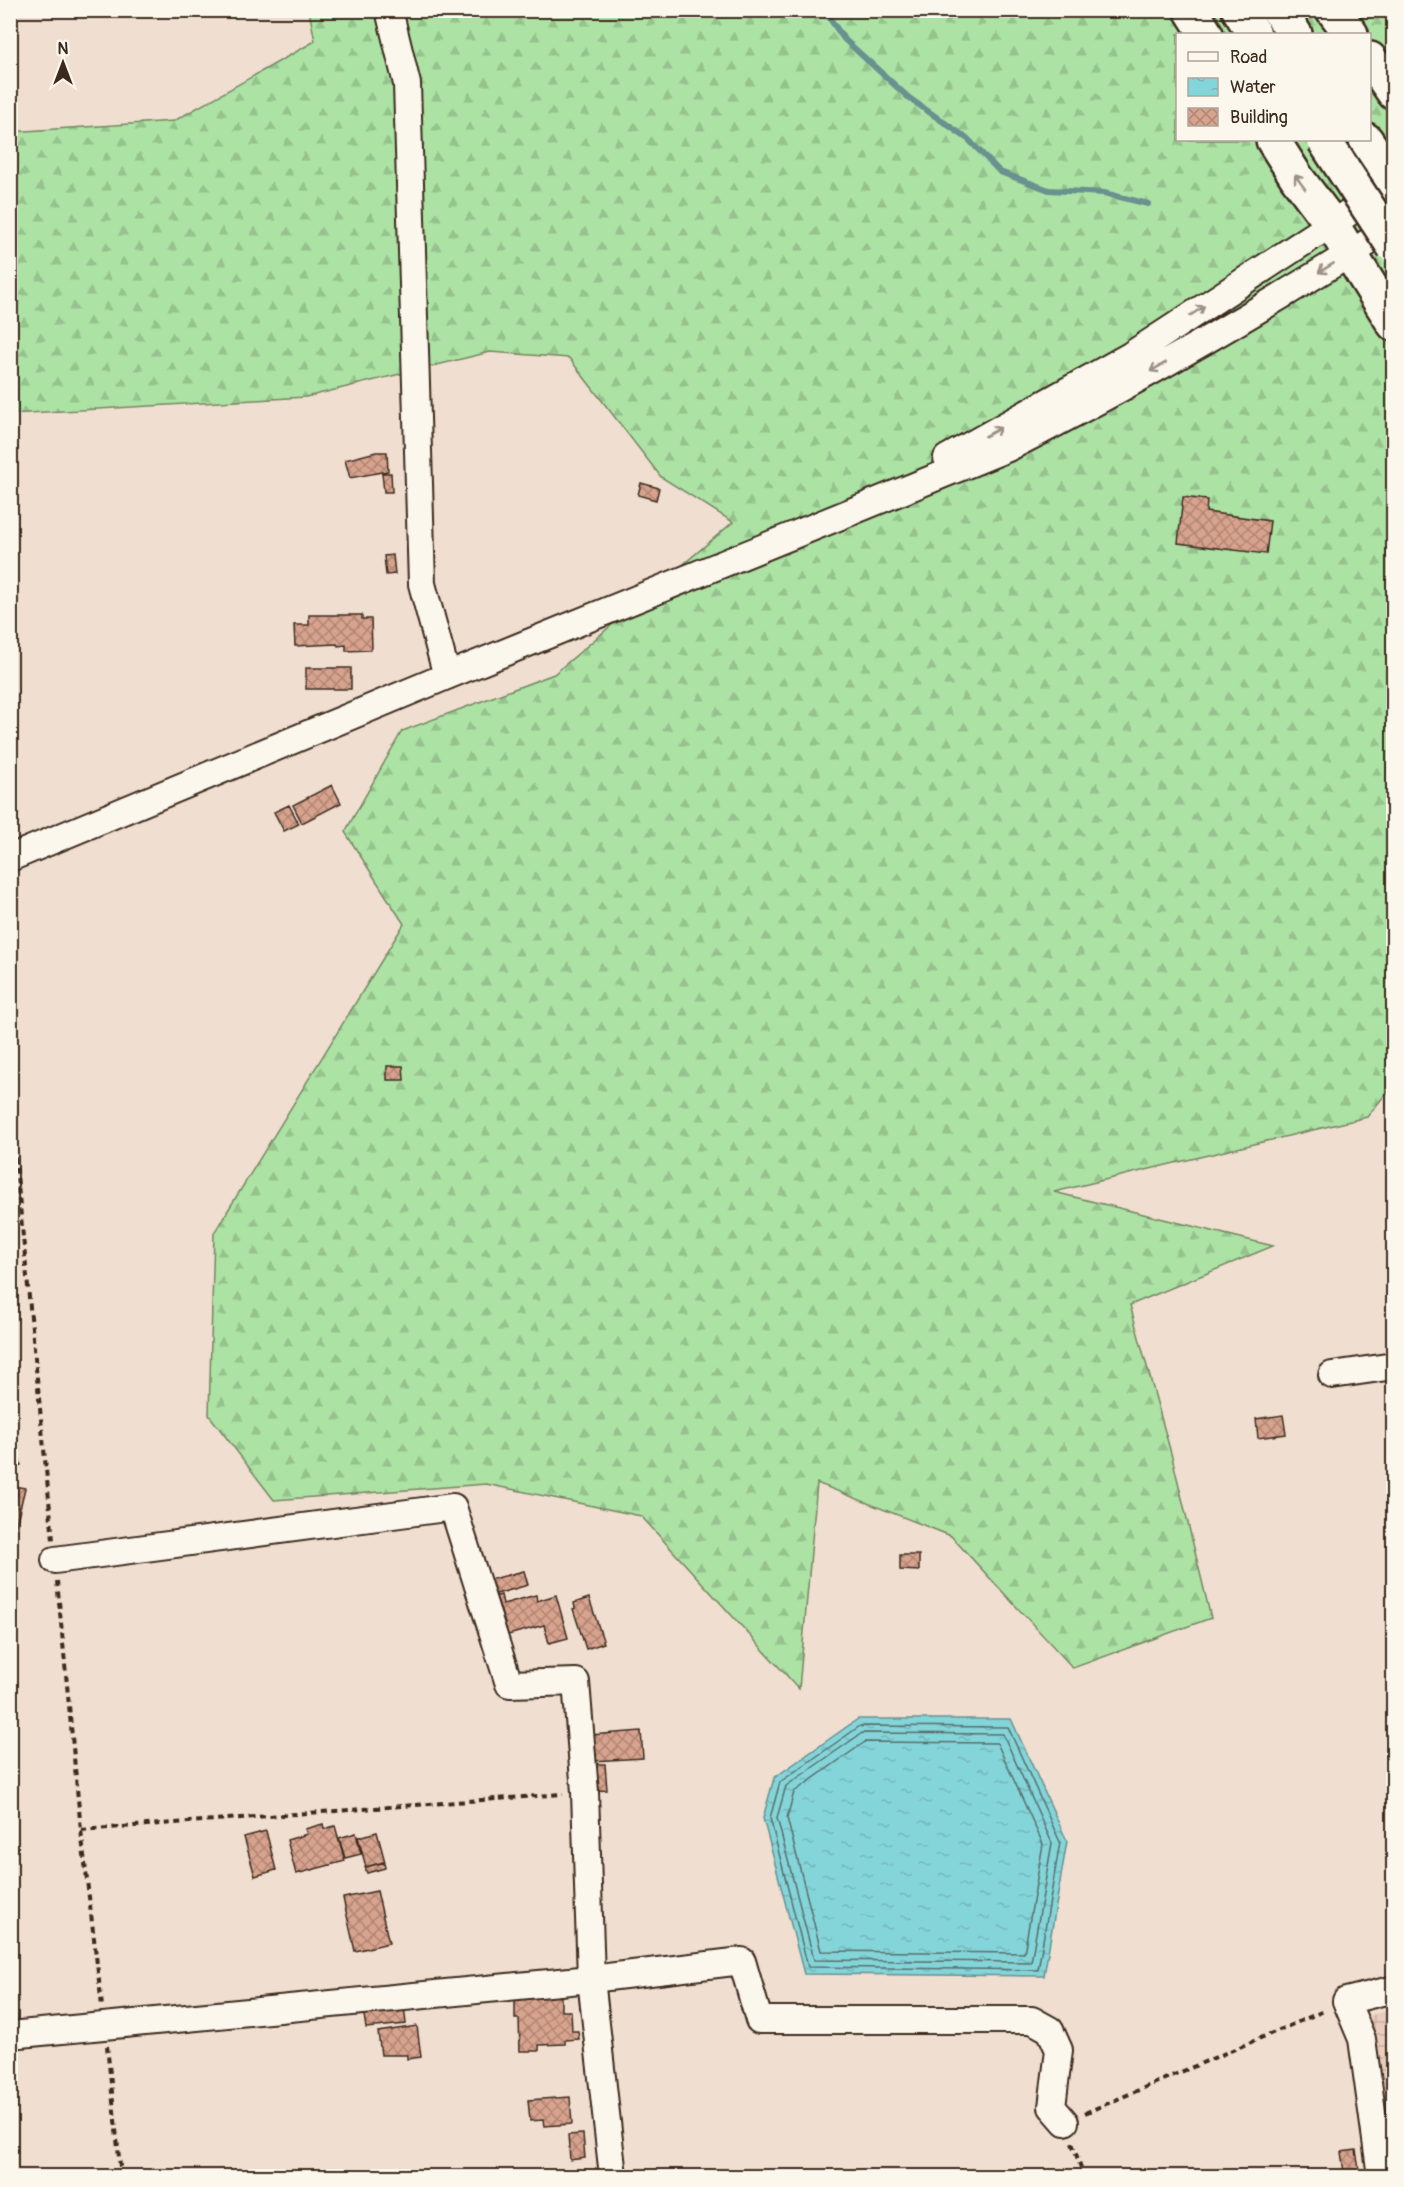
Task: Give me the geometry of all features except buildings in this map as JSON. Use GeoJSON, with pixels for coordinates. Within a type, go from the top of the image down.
{"type":"FeatureCollection","features":[{"type":"Feature","properties":{"kind":"highway"},"geometry":{"type":"LineString","coordinates":[[1191,10],[1205,33]]}},
{"type":"Feature","properties":{"kind":"highway"},"geometry":{"type":"LineString","coordinates":[[1239,10],[1253,33]]}},
{"type":"Feature","properties":{"kind":"highway"},"geometry":{"type":"LineString","coordinates":[[1278,10],[1294,33]]}},
{"type":"Feature","properties":{"kind":"highway"},"geometry":{"type":"LineString","coordinates":[[1333,10],[1350,33]]}},
{"type":"Feature","properties":{"kind":"highway"},"geometry":{"type":"LineString","coordinates":[[1371,60],[1394,93]]}},
{"type":"Feature","properties":{"kind":"highway"},"geometry":{"type":"LineString","coordinates":[[1273,141],[1297,178],[1331,222],[1394,324]]}},
{"type":"Feature","properties":{"kind":"highway"},"geometry":{"type":"LineString","coordinates":[[1324,141],[1394,247]]}},
{"type":"Feature","properties":{"kind":"highway"},"geometry":{"type":"LineString","coordinates":[[1367,141],[1394,182]]}},
{"type":"Feature","properties":{"kind":"street"},"geometry":{"type":"LineString","coordinates":[[389,10],[406,84],[422,584],[447,676]]}},
{"type":"Feature","properties":{"kind":"street"},"geometry":{"type":"LineString","coordinates":[[851,512],[1131,355],[1394,182]]}},
{"type":"Feature","properties":{"kind":"street"},"geometry":{"type":"LineString","coordinates":[[10,858],[447,676],[1008,448],[1200,345],[1394,226]]}},
{"type":"Feature","properties":{"kind":"street"},"geometry":{"type":"LineString","coordinates":[[1332,1375],[1394,1366]]}},
{"type":"Feature","properties":{"kind":"street"},"geometry":{"type":"LineString","coordinates":[[55,1560],[453,1507],[509,1684],[576,1682],[585,1792],[591,1979],[613,2176]]}},
{"type":"Feature","properties":{"kind":"street"},"geometry":{"type":"LineString","coordinates":[[10,2036],[591,1979],[742,1961],[759,2020],[1032,2020],[1050,2030],[1059,2050],[1052,2107],[1065,2122]]}},
{"type":"Feature","properties":{"kind":"street"},"geometry":{"type":"LineString","coordinates":[[1381,2176],[1362,2039],[1346,2001],[1394,1989]]}},
{"type":"Feature","properties":{"kind":"path"},"geometry":{"type":"LineString","coordinates":[[10,1106],[81,1830],[121,2176]]}},
{"type":"Feature","properties":{"kind":"path"},"geometry":{"type":"LineString","coordinates":[[81,1830],[585,1792]]}},
{"type":"Feature","properties":{"kind":"path"},"geometry":{"type":"LineString","coordinates":[[1084,2176],[1065,2122],[1346,2001]]}},
{"type":"Feature","properties":{"kind":"shaded area"},"geometry":{"type":"Polygon","coordinates":[[[1393,2009],[1393,2176],[1392,2176],[1357,2019],[1393,2009]]]}},
{"type":"Feature","properties":{"kind":"green space"},"geometry":{"type":"Polygon","coordinates":[[[309,11],[1393,11],[1393,1085],[1367,1117],[1054,1192],[1273,1246],[1130,1305],[1172,1457],[1211,1618],[1073,1668],[951,1536],[817,1483],[799,1689],[641,1516],[486,1484],[274,1500],[209,1415],[214,1233],[404,924],[345,832],[402,731],[554,674],[733,522],[661,477],[569,358],[490,352],[306,397],[11,414],[11,132],[174,121],[315,41],[309,11]]]}},
{"type":"Feature","properties":{"kind":"water"},"geometry":{"type":"Polygon","coordinates":[[[858,1719],[1011,1719],[1067,1841],[1044,1976],[804,1974],[763,1818],[774,1778],[858,1719]]]}},
{"type":"Feature","properties":{"kind":"waterway"},"geometry":{"type":"LineString","coordinates":[[824,10],[844,39],[909,98],[968,139],[1000,172],[1049,190],[1104,193],[1148,204]]}}]}
